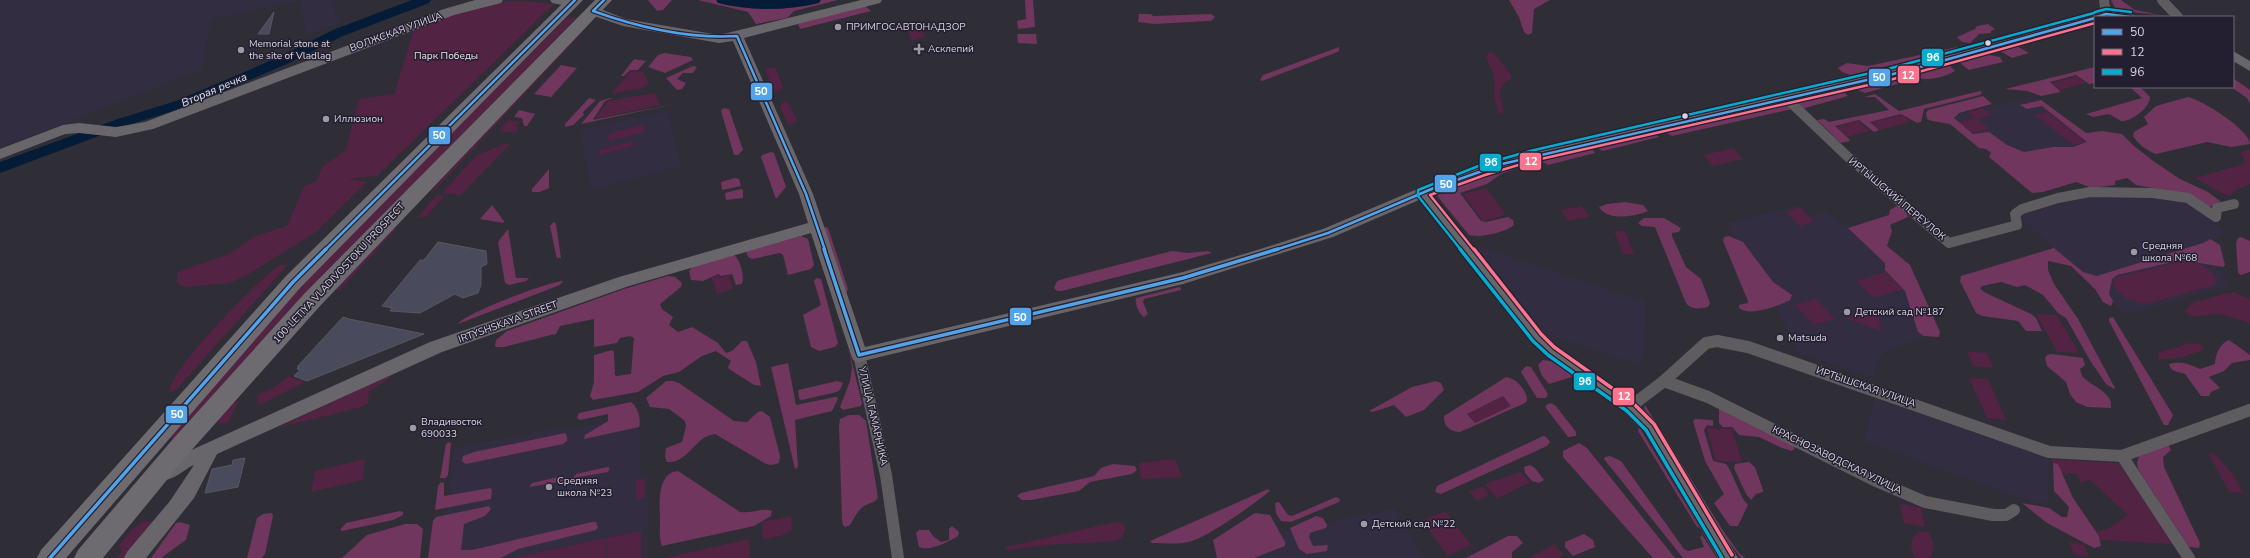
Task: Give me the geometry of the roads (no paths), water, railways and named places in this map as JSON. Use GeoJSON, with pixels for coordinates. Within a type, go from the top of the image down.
{"type":"FeatureCollection","features":[{"type":"Feature","properties":{"kind":"highway"},"geometry":{"type":"LineString","coordinates":[[50,558],[293,282],[568,1]]}},
{"type":"Feature","properties":{"kind":"highway","name":"100-LETIYA VLADIVOSTOKU PROSPECT"},"geometry":{"type":"LineString","coordinates":[[87,558],[196,429],[312,300],[598,5]]}},
{"type":"Feature","properties":{"kind":"highway"},"geometry":{"type":"LineString","coordinates":[[122,475],[134,480],[152,482]]}},
{"type":"Feature","properties":{"kind":"main road","name":"ВОЛЖСКАЯ УЛИЦА"},"geometry":{"type":"LineString","coordinates":[[0,154],[63,130],[78,128],[116,132],[156,123],[442,15],[482,2],[497,0]]}},
{"type":"Feature","properties":{"kind":"main road"},"geometry":{"type":"LineString","coordinates":[[598,5],[623,22],[719,39],[738,36],[876,0]]}},
{"type":"Feature","properties":{"kind":"main road"},"geometry":{"type":"LineString","coordinates":[[859,355],[1183,278],[1258,256],[1328,233],[1422,193],[1483,170],[1524,158],[1787,99],[1950,60],[2094,17]]}},
{"type":"Feature","properties":{"kind":"main road","name":"УЛИЦА ГАМАРНИКА"},"geometry":{"type":"LineString","coordinates":[[738,36],[806,194],[859,355]]}},
{"type":"Feature","properties":{"kind":"main road"},"geometry":{"type":"LineString","coordinates":[[2234,56],[2250,67]]}},
{"type":"Feature","properties":{"kind":"main road"},"geometry":{"type":"LineString","coordinates":[[1422,193],[1537,337],[1551,351],[1630,407],[1650,426],[1728,558]]}},
{"type":"Feature","properties":{"kind":"main road","name":"IRTYSHSKAYA STREET"},"geometry":{"type":"LineString","coordinates":[[152,482],[182,462],[436,347],[624,281],[817,226]]}},
{"type":"Feature","properties":{"kind":"main road"},"geometry":{"type":"LineString","coordinates":[[134,558],[191,485],[206,460],[210,449],[196,429]]}},
{"type":"Feature","properties":{"kind":"street"},"geometry":{"type":"LineString","coordinates":[[2099,16],[2104,0]]}},
{"type":"Feature","properties":{"kind":"street"},"geometry":{"type":"LineString","coordinates":[[2162,0],[2177,16]]}},
{"type":"Feature","properties":{"kind":"street","name":"ИРТЫШСКИЙ ПЕРЕУЛОК"},"geometry":{"type":"LineString","coordinates":[[1787,99],[1849,158],[1949,243],[2017,224],[2015,214],[2017,211],[2022,209],[2058,198],[2090,192],[2153,193],[2181,196],[2195,202],[2216,217],[2217,208],[2234,204]]}},
{"type":"Feature","properties":{"kind":"street","name":"ИРТЫШСКАЯ УЛИЦА"},"geometry":{"type":"LineString","coordinates":[[1630,407],[1664,381],[1706,343],[1717,341],[1737,343],[2050,452],[2094,456],[2122,456],[2250,410]]}},
{"type":"Feature","properties":{"kind":"street","name":"УЛИЦА ГАМАРНИКА"},"geometry":{"type":"LineString","coordinates":[[859,355],[886,475],[898,558]]}},
{"type":"Feature","properties":{"kind":"street","name":"КРАСНОЗАВОДСКАЯ УЛИЦА"},"geometry":{"type":"LineString","coordinates":[[1664,381],[1708,397],[1874,480],[1925,502],[1993,515],[2006,515],[2014,510]]}},
{"type":"Feature","properties":{"kind":"street"},"geometry":{"type":"LineString","coordinates":[[2122,456],[2189,558]]}},
{"type":"Feature","properties":{"kind":"waterway","name":"Вторая речка"},"geometry":{"type":"LineString","coordinates":[[0,168],[123,122],[181,104],[282,61],[338,33],[424,0]]}},
{"type":"Feature","properties":{"kind":"waterway","name":"Вторая речка"},"geometry":{"type":"LineString","coordinates":[[723,0],[734,3],[768,6],[814,0]]}},
{"type":"Feature","properties":{"kind":"place","name":"ПРИМГОСАВТОНАДЗОР"},"geometry":{"type":"Point","coordinates":[838,27]}},
{"type":"Feature","properties":{"kind":"place","name":"Асклепий"},"geometry":{"type":"Point","coordinates":[919,49]}},
{"type":"Feature","properties":{"kind":"place","name":"Memorial stone at the site of Vladlag"},"geometry":{"type":"Point","coordinates":[241,50]}},
{"type":"Feature","properties":{"kind":"place","name":"Иллюзион"},"geometry":{"type":"Point","coordinates":[326,119]}},
{"type":"Feature","properties":{"kind":"place","name":"Средняя школа №68"},"geometry":{"type":"Point","coordinates":[2134,252]}},
{"type":"Feature","properties":{"kind":"place","name":"Детский сад №187"},"geometry":{"type":"Point","coordinates":[1847,312]}},
{"type":"Feature","properties":{"kind":"place","name":"Matsuda"},"geometry":{"type":"Point","coordinates":[1780,338]}},
{"type":"Feature","properties":{"kind":"place","name":"Владивосток 690033"},"geometry":{"type":"Point","coordinates":[413,428]}},
{"type":"Feature","properties":{"kind":"place","name":"Средняя школа №23"},"geometry":{"type":"Point","coordinates":[549,487]}},
{"type":"Feature","properties":{"kind":"place","name":"Детский сад №22"},"geometry":{"type":"Point","coordinates":[1364,524]}},
{"type":"Feature","properties":{"kind":"park label","name":"Парк Победы"},"geometry":{"type":"Point","coordinates":[446,56]}}]}
